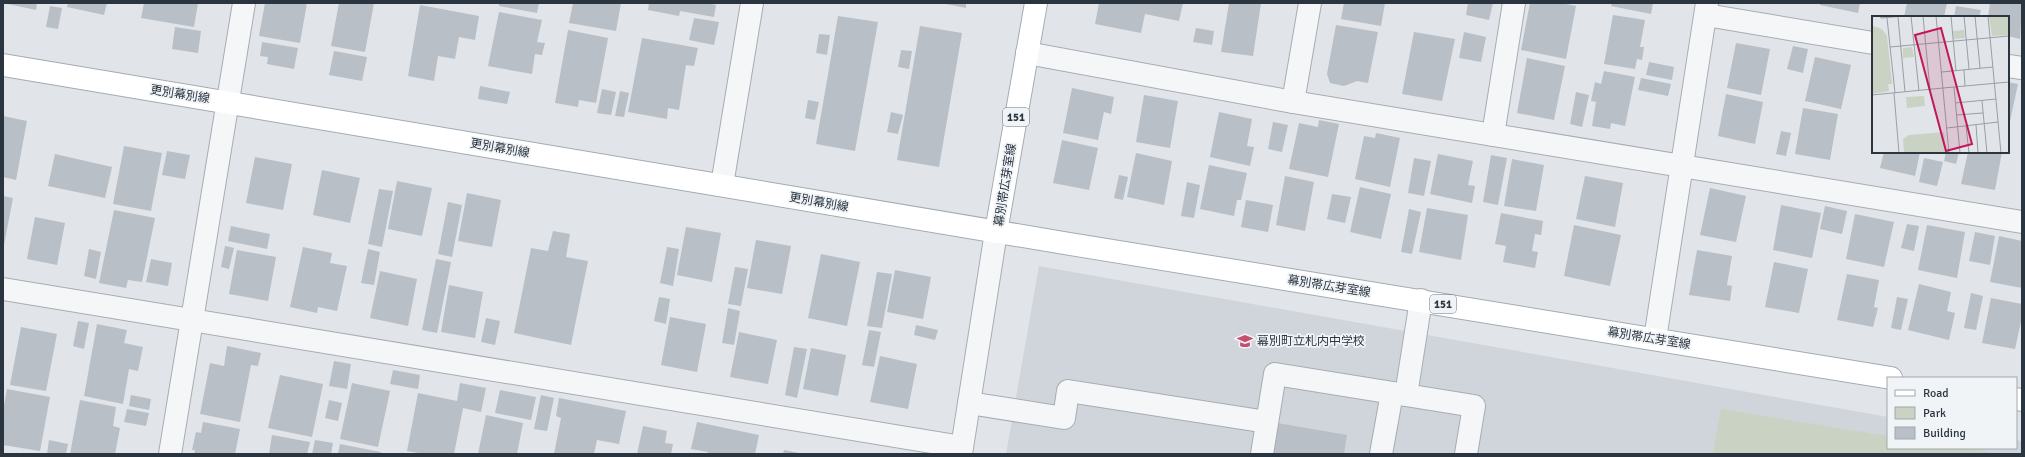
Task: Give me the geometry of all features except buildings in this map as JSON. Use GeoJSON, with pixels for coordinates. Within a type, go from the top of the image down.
{"type":"FeatureCollection","features":[{"type":"Feature","properties":{"kind":"main road","name":"幕別帯広芽室線"},"geometry":{"type":"LineString","coordinates":[[1036,3],[996,232],[1421,300],[1887,377]]}},
{"type":"Feature","properties":{"kind":"main road","name":"更別幕別線"},"geometry":{"type":"LineString","coordinates":[[3,65],[996,232]]}},
{"type":"Feature","properties":{"kind":"street"},"geometry":{"type":"LineString","coordinates":[[170,454],[229,102],[244,3]]}},
{"type":"Feature","properties":{"kind":"street"},"geometry":{"type":"LineString","coordinates":[[722,185],[752,3]]}},
{"type":"Feature","properties":{"kind":"street"},"geometry":{"type":"LineString","coordinates":[[1294,102],[1310,3]]}},
{"type":"Feature","properties":{"kind":"street"},"geometry":{"type":"LineString","coordinates":[[1492,135],[1514,3]]}},
{"type":"Feature","properties":{"kind":"street"},"geometry":{"type":"LineString","coordinates":[[1655,339],[1706,9],[1872,43]]}},
{"type":"Feature","properties":{"kind":"street"},"geometry":{"type":"LineString","coordinates":[[1027,53],[1294,102],[2022,222]]}},
{"type":"Feature","properties":{"kind":"street"},"geometry":{"type":"LineString","coordinates":[[2009,66],[2022,68]]}},
{"type":"Feature","properties":{"kind":"street"},"geometry":{"type":"LineString","coordinates":[[3,290],[962,450],[996,232]]}},
{"type":"Feature","properties":{"kind":"street"},"geometry":{"type":"LineString","coordinates":[[1381,454],[1399,394],[1421,300]]}},
{"type":"Feature","properties":{"kind":"street"},"geometry":{"type":"LineString","coordinates":[[1262,454],[1275,374],[1474,406],[1467,454]]}},
{"type":"Feature","properties":{"kind":"street"},"geometry":{"type":"LineString","coordinates":[[969,403],[1064,418],[1068,391],[1267,422]]}},
{"type":"Feature","properties":{"kind":"shaded area","name":"幕別町立札内中学校"},"geometry":{"type":"Polygon","coordinates":[[[1039,266],[1887,417],[1887,449],[2017,449],[2017,440],[2022,441],[2022,454],[1006,454],[1039,266]]]}},
{"type":"Feature","properties":{"kind":"green space"},"geometry":{"type":"Polygon","coordinates":[[[1721,409],[1887,436],[1887,449],[1970,449],[2001,454],[1713,454],[1721,409]]]}},
{"type":"Feature","properties":{"kind":"place","name":"幕別町立札内中学校"},"geometry":{"type":"Point","coordinates":[1245,341]}}]}
